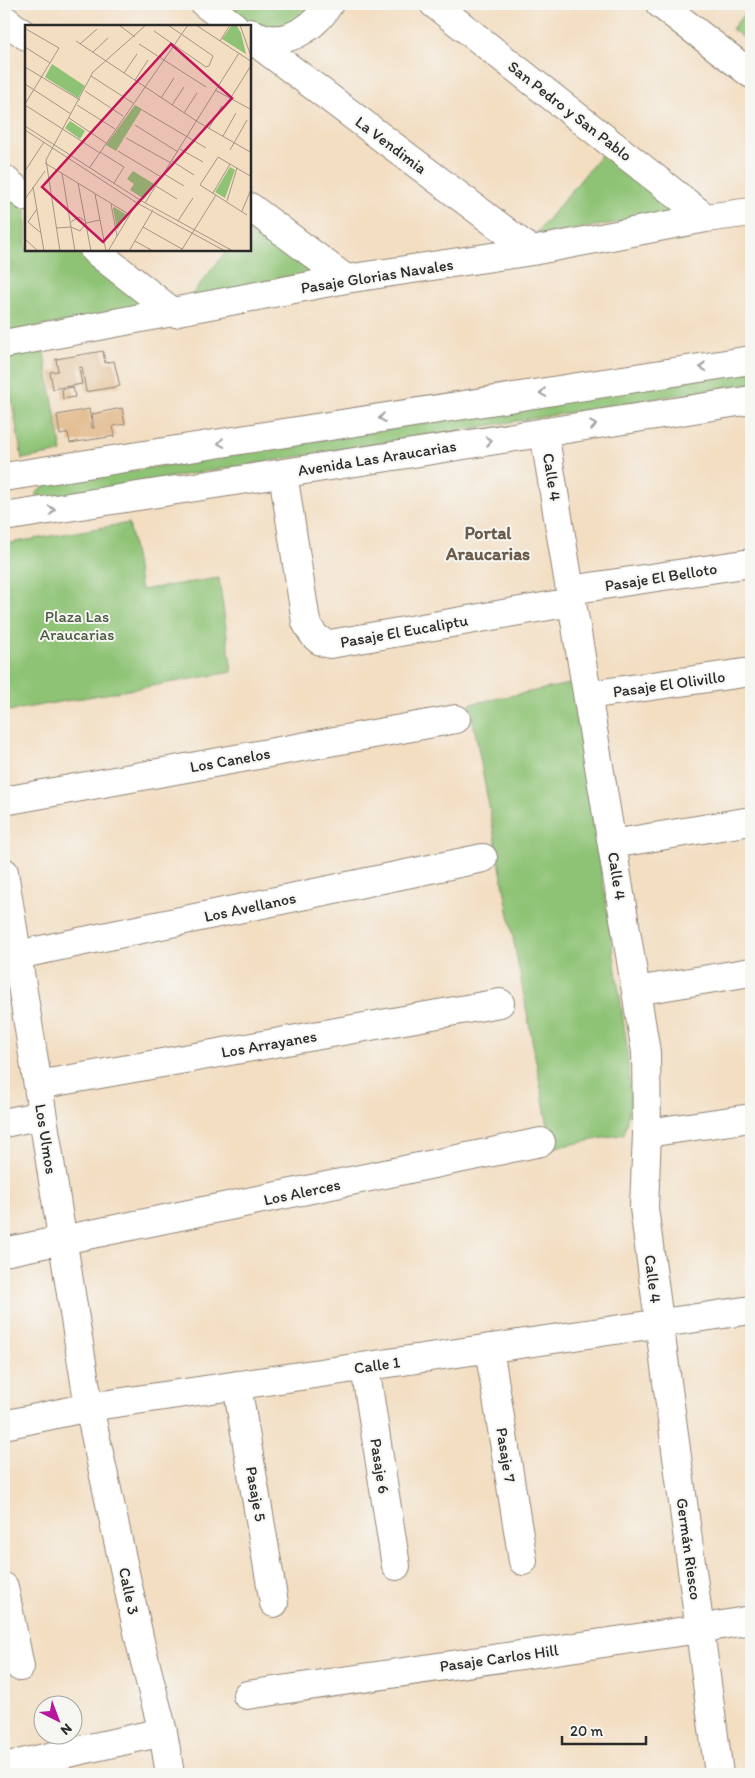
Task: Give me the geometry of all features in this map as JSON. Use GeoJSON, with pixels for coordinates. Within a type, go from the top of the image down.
{"type":"FeatureCollection","features":[{"type":"Feature","properties":{"kind":"street","name":"La Vendimia"},"geometry":{"type":"LineString","coordinates":[[205,4],[235,25]]}},
{"type":"Feature","properties":{"kind":"street"},"geometry":{"type":"LineString","coordinates":[[251,31],[270,39],[290,36],[302,31],[314,22],[329,4]]}},
{"type":"Feature","properties":{"kind":"street","name":"San Pedro y San Pablo"},"geometry":{"type":"LineString","coordinates":[[434,4],[706,218]]}},
{"type":"Feature","properties":{"kind":"street"},"geometry":{"type":"LineString","coordinates":[[660,4],[751,74]]}},
{"type":"Feature","properties":{"kind":"street"},"geometry":{"type":"LineString","coordinates":[[4,19],[25,35]]}},
{"type":"Feature","properties":{"kind":"street","name":"La Vendimia"},"geometry":{"type":"LineString","coordinates":[[251,37],[532,251]]}},
{"type":"Feature","properties":{"kind":"street"},"geometry":{"type":"LineString","coordinates":[[4,179],[25,196]]}},
{"type":"Feature","properties":{"kind":"street"},"geometry":{"type":"LineString","coordinates":[[251,208],[346,279]]}},
{"type":"Feature","properties":{"kind":"street","name":"Pasaje Glorias Navales"},"geometry":{"type":"LineString","coordinates":[[4,344],[346,279],[532,251],[706,218],[751,212]]}},
{"type":"Feature","properties":{"kind":"street"},"geometry":{"type":"LineString","coordinates":[[95,251],[174,313]]}},
{"type":"Feature","properties":{"kind":"street"},"geometry":{"type":"LineString","coordinates":[[4,477],[751,360]]}},
{"type":"Feature","properties":{"kind":"street","name":"Avenida Las Araucarias"},"geometry":{"type":"LineString","coordinates":[[5,510],[283,473],[751,400]]}},
{"type":"Feature","properties":{"kind":"street","name":"Calle 4"},"geometry":{"type":"LineString","coordinates":[[544,432],[646,1052],[647,1133],[644,1208],[658,1324]]}},
{"type":"Feature","properties":{"kind":"street","name":"Pasaje El Eucaliptu"},"geometry":{"type":"LineString","coordinates":[[283,473],[306,622],[310,632],[320,642],[330,644],[571,596]]}},
{"type":"Feature","properties":{"kind":"street","name":"Pasaje El Belloto"},"geometry":{"type":"LineString","coordinates":[[571,596],[751,563]]}},
{"type":"Feature","properties":{"kind":"street","name":"Pasaje El Olivillo"},"geometry":{"type":"LineString","coordinates":[[588,695],[751,672]]}},
{"type":"Feature","properties":{"kind":"street","name":"Los Canelos"},"geometry":{"type":"LineString","coordinates":[[4,801],[456,719]]}},
{"type":"Feature","properties":{"kind":"street"},"geometry":{"type":"LineString","coordinates":[[612,844],[751,821]]}},
{"type":"Feature","properties":{"kind":"street","name":"Los Avellanos"},"geometry":{"type":"LineString","coordinates":[[14,972],[483,858]]}},
{"type":"Feature","properties":{"kind":"street","name":"Los Ulmos"},"geometry":{"type":"LineString","coordinates":[[4,872],[14,972],[38,1085],[88,1407]]}},
{"type":"Feature","properties":{"kind":"street"},"geometry":{"type":"LineString","coordinates":[[636,990],[751,972]]}},
{"type":"Feature","properties":{"kind":"street","name":"Los Arrayanes"},"geometry":{"type":"LineString","coordinates":[[38,1085],[500,1003]]}},
{"type":"Feature","properties":{"kind":"street"},"geometry":{"type":"LineString","coordinates":[[4,1123],[42,1114]]}},
{"type":"Feature","properties":{"kind":"street"},"geometry":{"type":"LineString","coordinates":[[647,1133],[751,1118]]}},
{"type":"Feature","properties":{"kind":"street","name":"Los Alerces"},"geometry":{"type":"LineString","coordinates":[[4,1252],[541,1142]]}},
{"type":"Feature","properties":{"kind":"street","name":"Calle 1"},"geometry":{"type":"LineString","coordinates":[[4,1425],[88,1407],[751,1310]]}},
{"type":"Feature","properties":{"kind":"street","name":"Germán Riesco"},"geometry":{"type":"LineString","coordinates":[[658,1324],[719,1774]]}},
{"type":"Feature","properties":{"kind":"street","name":"Pasaje 7"},"geometry":{"type":"LineString","coordinates":[[489,1348],[524,1561]]}},
{"type":"Feature","properties":{"kind":"street","name":"Pasaje 6"},"geometry":{"type":"LineString","coordinates":[[365,1366],[396,1566]]}},
{"type":"Feature","properties":{"kind":"street","name":"Pasaje 5"},"geometry":{"type":"LineString","coordinates":[[237,1385],[274,1603]]}},
{"type":"Feature","properties":{"kind":"street","name":"Calle 3"},"geometry":{"type":"LineString","coordinates":[[88,1407],[141,1646],[163,1732],[170,1774]]}},
{"type":"Feature","properties":{"kind":"street"},"geometry":{"type":"LineString","coordinates":[[4,1587],[20,1667]]}},
{"type":"Feature","properties":{"kind":"street","name":"Pasaje Carlos Hill"},"geometry":{"type":"LineString","coordinates":[[247,1695],[751,1620]]}},
{"type":"Feature","properties":{"kind":"street"},"geometry":{"type":"LineString","coordinates":[[6,1769],[163,1732]]}},
{"type":"Feature","properties":{"kind":"green space"},"geometry":{"type":"Polygon","coordinates":[[[222,4],[322,4],[299,25],[253,28],[222,4]]]}},
{"type":"Feature","properties":{"kind":"green space"},"geometry":{"type":"Polygon","coordinates":[[[751,5],[751,44],[732,29],[751,5]]]}},
{"type":"Feature","properties":{"kind":"green space"},"geometry":{"type":"Polygon","coordinates":[[[602,154],[682,212],[534,236],[602,154]]]}},
{"type":"Feature","properties":{"kind":"green space"},"geometry":{"type":"Polygon","coordinates":[[[4,193],[25,208],[25,251],[81,251],[141,296],[135,311],[4,332],[4,193]]]}},
{"type":"Feature","properties":{"kind":"green space"},"geometry":{"type":"Polygon","coordinates":[[[251,222],[320,276],[186,302],[226,251],[251,251],[251,222]]]}},
{"type":"Feature","properties":{"kind":"green space"},"geometry":{"type":"Polygon","coordinates":[[[43,348],[62,452],[22,459],[4,354],[43,348]]]}},
{"type":"Feature","properties":{"kind":"green space"},"geometry":{"type":"Polygon","coordinates":[[[751,370],[751,383],[43,498],[35,494],[45,485],[751,370]]]}},
{"type":"Feature","properties":{"kind":"green space","name":"Plaza Las Araucarias"},"geometry":{"type":"Polygon","coordinates":[[[129,523],[141,590],[219,578],[232,672],[8,711],[4,686],[4,544],[129,523]]]}},
{"type":"Feature","properties":{"kind":"green space"},"geometry":{"type":"Polygon","coordinates":[[[574,683],[626,1039],[631,1101],[624,1134],[552,1148],[470,704],[574,683]]]}},
{"type":"Feature","properties":{"kind":"building"},"geometry":{"type":"Polygon","coordinates":[[[103,351],[105,363],[114,361],[120,386],[86,392],[82,367],[79,368],[82,384],[53,389],[50,372],[58,371],[56,359],[103,351]]]}},
{"type":"Feature","properties":{"kind":"building"},"geometry":{"type":"Polygon","coordinates":[[[73,387],[75,397],[63,399],[62,389],[73,387]]]}},
{"type":"Feature","properties":{"kind":"building"},"geometry":{"type":"Polygon","coordinates":[[[122,408],[125,424],[113,426],[115,436],[70,443],[68,433],[60,435],[57,415],[89,409],[92,428],[94,428],[92,414],[122,408]]]}},
{"type":"Feature","properties":{"kind":"district","name":"Portal Araucarias"},"geometry":{"type":"Point","coordinates":[488,543]}}]}
